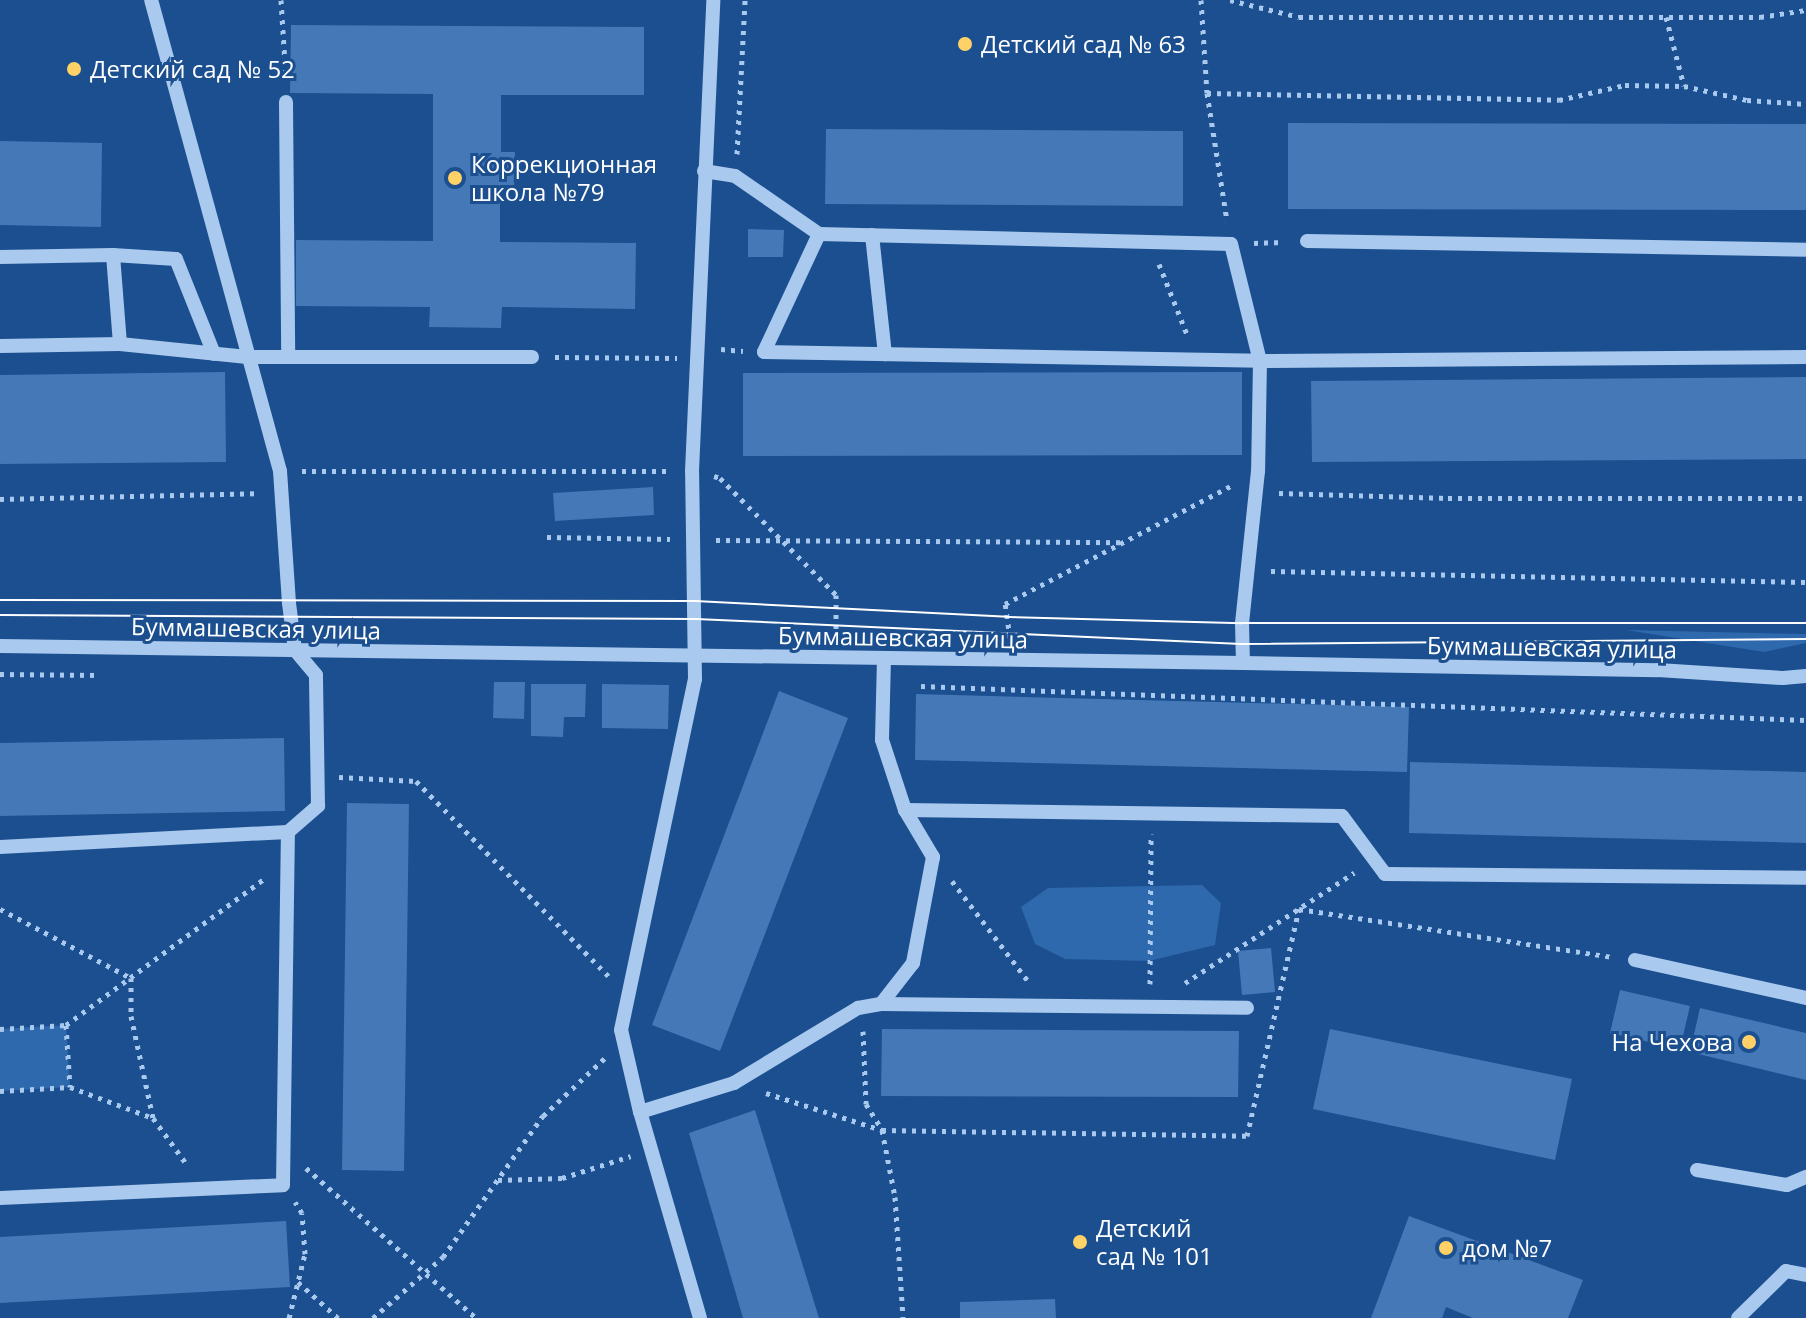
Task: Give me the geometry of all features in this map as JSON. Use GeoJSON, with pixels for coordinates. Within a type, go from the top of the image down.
{"type":"FeatureCollection","features":[{"type":"Feature","properties":{"kind":"street"},"geometry":{"type":"LineString","coordinates":[[0,847],[288,832],[318,806],[316,675],[295,650],[280,471],[151,0]]}},
{"type":"Feature","properties":{"kind":"street"},"geometry":{"type":"LineString","coordinates":[[700,1318],[640,1112],[621,1030],[695,679],[692,471],[713,0]]}},
{"type":"Feature","properties":{"kind":"street"},"geometry":{"type":"LineString","coordinates":[[286,102],[288,356]]}},
{"type":"Feature","properties":{"kind":"street"},"geometry":{"type":"LineString","coordinates":[[704,171],[735,176],[819,234],[1231,244],[1260,361],[1258,471],[1242,623],[1243,663]]}},
{"type":"Feature","properties":{"kind":"street"},"geometry":{"type":"LineString","coordinates":[[819,234],[764,352],[1260,361],[1806,357]]}},
{"type":"Feature","properties":{"kind":"street"},"geometry":{"type":"LineString","coordinates":[[872,235],[885,354]]}},
{"type":"Feature","properties":{"kind":"street"},"geometry":{"type":"LineString","coordinates":[[1307,241],[1806,250]]}},
{"type":"Feature","properties":{"kind":"street"},"geometry":{"type":"LineString","coordinates":[[0,257],[113,255],[176,259],[214,354]]}},
{"type":"Feature","properties":{"kind":"street"},"geometry":{"type":"LineString","coordinates":[[113,255],[120,344]]}},
{"type":"Feature","properties":{"kind":"street"},"geometry":{"type":"LineString","coordinates":[[0,346],[120,344],[247,357],[532,357]]}},
{"type":"Feature","properties":{"kind":"street","name":"Буммашевская улица"},"geometry":{"type":"LineString","coordinates":[[0,646],[695,658],[1243,663],[1658,670],[1783,678],[1806,676]]}},
{"type":"Feature","properties":{"kind":"street"},"geometry":{"type":"LineString","coordinates":[[881,1004],[913,963],[933,857],[905,810],[882,740],[884,658]]}},
{"type":"Feature","properties":{"kind":"street"},"geometry":{"type":"LineString","coordinates":[[905,810],[1342,816],[1385,874],[1806,878]]}},
{"type":"Feature","properties":{"kind":"street"},"geometry":{"type":"LineString","coordinates":[[0,1198],[283,1185],[288,832]]}},
{"type":"Feature","properties":{"kind":"street"},"geometry":{"type":"LineString","coordinates":[[1635,960],[1806,998]]}},
{"type":"Feature","properties":{"kind":"street"},"geometry":{"type":"LineString","coordinates":[[640,1112],[734,1083],[858,1008],[881,1004],[1247,1008]]}},
{"type":"Feature","properties":{"kind":"street"},"geometry":{"type":"LineString","coordinates":[[1697,1170],[1787,1185],[1806,1177]]}},
{"type":"Feature","properties":{"kind":"street"},"geometry":{"type":"LineString","coordinates":[[1738,1318],[1786,1271],[1806,1275]]}},
{"type":"Feature","properties":{"kind":"path"},"geometry":{"type":"LineString","coordinates":[[281,0],[286,102]]}},
{"type":"Feature","properties":{"kind":"path"},"geometry":{"type":"LineString","coordinates":[[1201,0],[1207,93],[1231,244],[1307,241]]}},
{"type":"Feature","properties":{"kind":"path"},"geometry":{"type":"LineString","coordinates":[[1230,0],[1299,17],[1760,17],[1806,10]]}},
{"type":"Feature","properties":{"kind":"path"},"geometry":{"type":"LineString","coordinates":[[1666,17],[1684,86]]}},
{"type":"Feature","properties":{"kind":"path"},"geometry":{"type":"LineString","coordinates":[[1207,93],[1559,100],[1625,85],[1684,86],[1747,100],[1806,104]]}},
{"type":"Feature","properties":{"kind":"path"},"geometry":{"type":"LineString","coordinates":[[1150,242],[1197,360]]}},
{"type":"Feature","properties":{"kind":"path"},"geometry":{"type":"LineString","coordinates":[[532,357],[697,358]]}},
{"type":"Feature","properties":{"kind":"path"},"geometry":{"type":"LineString","coordinates":[[0,499],[255,496],[280,471],[692,471],[720,478],[836,595],[836,633]]}},
{"type":"Feature","properties":{"kind":"path"},"geometry":{"type":"LineString","coordinates":[[1009,643],[1005,604],[1258,471]]}},
{"type":"Feature","properties":{"kind":"path"},"geometry":{"type":"LineString","coordinates":[[1256,492],[1448,498],[1806,498]]}},
{"type":"Feature","properties":{"kind":"path"},"geometry":{"type":"LineString","coordinates":[[547,537],[1124,542]]}},
{"type":"Feature","properties":{"kind":"path"},"geometry":{"type":"LineString","coordinates":[[1248,571],[1806,582]]}},
{"type":"Feature","properties":{"kind":"path"},"geometry":{"type":"LineString","coordinates":[[318,776],[416,781],[628,997]]}},
{"type":"Feature","properties":{"kind":"path"},"geometry":{"type":"LineString","coordinates":[[1150,1005],[1152,814]]}},
{"type":"Feature","properties":{"kind":"path"},"geometry":{"type":"LineString","coordinates":[[933,857],[1045,1004]]}},
{"type":"Feature","properties":{"kind":"path"},"geometry":{"type":"LineString","coordinates":[[1150,1005],[1374,859]]}},
{"type":"Feature","properties":{"kind":"path"},"geometry":{"type":"LineString","coordinates":[[0,1029],[66,1025],[287,863]]}},
{"type":"Feature","properties":{"kind":"path"},"geometry":{"type":"LineString","coordinates":[[0,909],[131,978]]}},
{"type":"Feature","properties":{"kind":"path"},"geometry":{"type":"LineString","coordinates":[[1299,909],[1635,960]]}},
{"type":"Feature","properties":{"kind":"path"},"geometry":{"type":"LineString","coordinates":[[734,1083],[882,1130],[1247,1136],[1299,909]]}},
{"type":"Feature","properties":{"kind":"path"},"geometry":{"type":"LineString","coordinates":[[131,978],[131,1016],[153,1118],[205,1189]]}},
{"type":"Feature","properties":{"kind":"path"},"geometry":{"type":"LineString","coordinates":[[881,1004],[863,1028],[866,1104],[882,1130],[895,1197],[903,1318]]}},
{"type":"Feature","properties":{"kind":"path"},"geometry":{"type":"LineString","coordinates":[[66,1025],[70,1087]]}},
{"type":"Feature","properties":{"kind":"path"},"geometry":{"type":"LineString","coordinates":[[373,1318],[443,1257],[543,1116],[623,1041]]}},
{"type":"Feature","properties":{"kind":"path"},"geometry":{"type":"LineString","coordinates":[[0,1091],[70,1087],[153,1118]]}},
{"type":"Feature","properties":{"kind":"path"},"geometry":{"type":"LineString","coordinates":[[283,1147],[476,1318]]}},
{"type":"Feature","properties":{"kind":"path"},"geometry":{"type":"LineString","coordinates":[[498,1180],[562,1178],[651,1150]]}},
{"type":"Feature","properties":{"kind":"path"},"geometry":{"type":"LineString","coordinates":[[283,1185],[302,1213],[305,1254],[289,1318]]}},
{"type":"Feature","properties":{"kind":"path"},"geometry":{"type":"LineString","coordinates":[[298,1282],[338,1318]]}},
{"type":"Feature","properties":{"kind":"shaded area"},"geometry":{"type":"Polygon","coordinates":[[[1626,630],[1806,634],[1806,643],[1764,652],[1626,630]]]}},
{"type":"Feature","properties":{"kind":"shaded area"},"geometry":{"type":"Polygon","coordinates":[[[1202,885],[1221,903],[1215,945],[1149,961],[1065,959],[1035,944],[1021,907],[1048,888],[1202,885]]]}},
{"type":"Feature","properties":{"kind":"shaded area"},"geometry":{"type":"Polygon","coordinates":[[[66,1025],[70,1087],[0,1091],[0,1029],[66,1025]]]}},
{"type":"Feature","properties":{"kind":"building"},"geometry":{"type":"Polygon","coordinates":[[[291,25],[644,27],[644,95],[501,95],[501,152],[515,152],[514,187],[500,187],[500,242],[636,243],[635,309],[502,307],[501,328],[429,327],[430,307],[296,306],[296,240],[433,241],[433,94],[290,93],[291,25]]]}},
{"type":"Feature","properties":{"kind":"building"},"geometry":{"type":"Polygon","coordinates":[[[1288,123],[1806,124],[1806,210],[1288,209],[1288,123]]]}},
{"type":"Feature","properties":{"kind":"building"},"geometry":{"type":"Polygon","coordinates":[[[826,129],[1183,131],[1183,206],[825,204],[826,129]]]}},
{"type":"Feature","properties":{"kind":"building"},"geometry":{"type":"Polygon","coordinates":[[[0,141],[102,143],[101,227],[0,225],[0,141]]]}},
{"type":"Feature","properties":{"kind":"building"},"geometry":{"type":"Polygon","coordinates":[[[748,229],[784,230],[783,257],[748,257],[748,229]]]}},
{"type":"Feature","properties":{"kind":"building"},"geometry":{"type":"Polygon","coordinates":[[[225,372],[226,462],[0,464],[0,375],[225,372]]]}},
{"type":"Feature","properties":{"kind":"building"},"geometry":{"type":"Polygon","coordinates":[[[1242,372],[1242,455],[743,456],[743,373],[1242,372]]]}},
{"type":"Feature","properties":{"kind":"building"},"geometry":{"type":"Polygon","coordinates":[[[1806,377],[1806,459],[1312,462],[1311,381],[1806,377]]]}},
{"type":"Feature","properties":{"kind":"building"},"geometry":{"type":"Polygon","coordinates":[[[653,487],[654,515],[555,521],[553,493],[653,487]]]}},
{"type":"Feature","properties":{"kind":"building"},"geometry":{"type":"Polygon","coordinates":[[[494,682],[525,682],[524,719],[493,718],[494,682]]]}},
{"type":"Feature","properties":{"kind":"building"},"geometry":{"type":"Polygon","coordinates":[[[531,684],[586,684],[585,717],[564,717],[563,737],[531,736],[531,684]]]}},
{"type":"Feature","properties":{"kind":"building"},"geometry":{"type":"Polygon","coordinates":[[[602,684],[669,685],[668,729],[602,728],[602,684]]]}},
{"type":"Feature","properties":{"kind":"building"},"geometry":{"type":"Polygon","coordinates":[[[779,691],[848,718],[720,1051],[652,1025],[779,691]]]}},
{"type":"Feature","properties":{"kind":"building"},"geometry":{"type":"Polygon","coordinates":[[[916,694],[1409,707],[1407,772],[915,760],[916,694]]]}},
{"type":"Feature","properties":{"kind":"building"},"geometry":{"type":"Polygon","coordinates":[[[284,738],[285,811],[0,816],[0,743],[284,738]]]}},
{"type":"Feature","properties":{"kind":"building"},"geometry":{"type":"Polygon","coordinates":[[[1410,762],[1806,772],[1806,843],[1409,833],[1410,762]]]}},
{"type":"Feature","properties":{"kind":"building"},"geometry":{"type":"Polygon","coordinates":[[[347,803],[409,804],[404,1171],[342,1170],[347,803]]]}},
{"type":"Feature","properties":{"kind":"building"},"geometry":{"type":"Polygon","coordinates":[[[1271,948],[1275,992],[1242,995],[1238,951],[1271,948]]]}},
{"type":"Feature","properties":{"kind":"building"},"geometry":{"type":"Polygon","coordinates":[[[1620,990],[1690,1006],[1680,1049],[1610,1033],[1620,990]]]}},
{"type":"Feature","properties":{"kind":"building","name":"На Чехова"},"geometry":{"type":"Polygon","coordinates":[[[1700,1008],[1806,1033],[1806,1080],[1690,1052],[1700,1008]]]}},
{"type":"Feature","properties":{"kind":"building"},"geometry":{"type":"Polygon","coordinates":[[[882,1029],[1239,1031],[1238,1097],[881,1096],[882,1029]]]}},
{"type":"Feature","properties":{"kind":"building"},"geometry":{"type":"Polygon","coordinates":[[[1330,1029],[1572,1079],[1555,1160],[1313,1109],[1330,1029]]]}},
{"type":"Feature","properties":{"kind":"building"},"geometry":{"type":"Polygon","coordinates":[[[755,1110],[819,1318],[743,1318],[689,1133],[755,1110]]]}},
{"type":"Feature","properties":{"kind":"building","name":"дом №7"},"geometry":{"type":"Polygon","coordinates":[[[1409,1216],[1583,1280],[1568,1318],[1473,1318],[1446,1307],[1442,1318],[1371,1318],[1409,1216]]]}},
{"type":"Feature","properties":{"kind":"building"},"geometry":{"type":"Polygon","coordinates":[[[286,1221],[290,1287],[0,1303],[0,1237],[286,1221]]]}},
{"type":"Feature","properties":{"kind":"building"},"geometry":{"type":"Polygon","coordinates":[[[1055,1299],[1056,1318],[960,1318],[960,1302],[1055,1299]]]}},
{"type":"Feature","properties":{"kind":"tram line"},"geometry":{"type":"LineString","coordinates":[[0,600],[695,601],[1008,617],[1242,623],[1806,623]]}},
{"type":"Feature","properties":{"kind":"tram line"},"geometry":{"type":"LineString","coordinates":[[0,615],[696,619],[1241,644],[1806,639]]}},
{"type":"Feature","properties":{"kind":"place","name":"Детский сад № 63"},"geometry":{"type":"Point","coordinates":[965,44]}},
{"type":"Feature","properties":{"kind":"place","name":"Детский сад № 52"},"geometry":{"type":"Point","coordinates":[74,69]}},
{"type":"Feature","properties":{"kind":"place","name":"Коррекционная школа №79"},"geometry":{"type":"Point","coordinates":[455,178]}},
{"type":"Feature","properties":{"kind":"place","name":"На Чехова"},"geometry":{"type":"Point","coordinates":[1749,1042]}},
{"type":"Feature","properties":{"kind":"place","name":"Детский сад № 101"},"geometry":{"type":"Point","coordinates":[1080,1242]}},
{"type":"Feature","properties":{"kind":"place","name":"дом №7"},"geometry":{"type":"Point","coordinates":[1446,1248]}}]}
